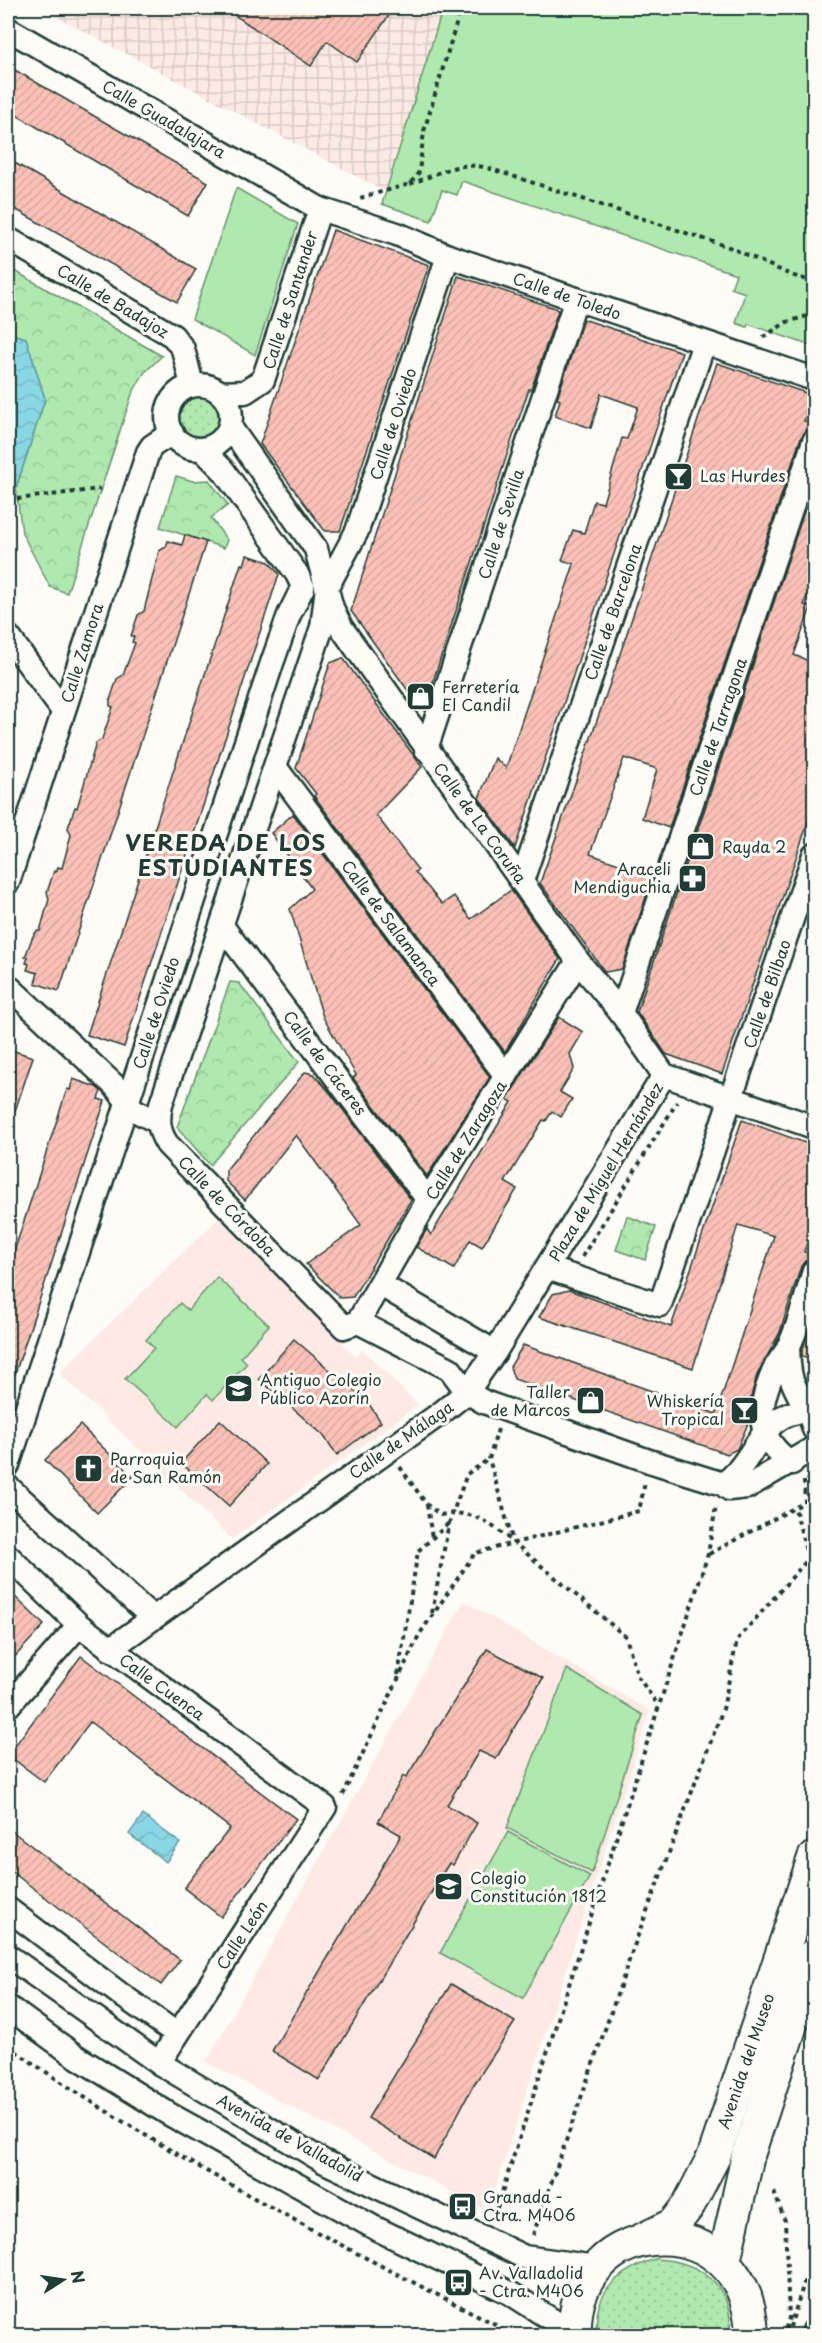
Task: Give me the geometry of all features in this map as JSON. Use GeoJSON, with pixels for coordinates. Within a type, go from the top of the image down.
{"type":"FeatureCollection","features":[{"type":"Feature","properties":{"kind":"highway","name":"Avenida del Museo"},"geometry":{"type":"LineString","coordinates":[[596,2267],[617,2250],[673,2226],[688,2205],[709,2165],[729,2116],[814,1858]]}},
{"type":"Feature","properties":{"kind":"highway","name":"Avenida del Museo"},"geometry":{"type":"LineString","coordinates":[[724,2261],[748,2155],[814,1955]]}},
{"type":"Feature","properties":{"kind":"highway"},"geometry":{"type":"LineString","coordinates":[[642,2240],[671,2238],[699,2245],[724,2261],[741,2282],[750,2308],[752,2336]]}},
{"type":"Feature","properties":{"kind":"highway"},"geometry":{"type":"LineString","coordinates":[[575,2335],[576,2310],[583,2287],[596,2267]]}},
{"type":"Feature","properties":{"kind":"street","name":"Calle Guadalajara"},"geometry":{"type":"LineString","coordinates":[[8,29],[320,209]]}},
{"type":"Feature","properties":{"kind":"street","name":"Calle de Toledo"},"geometry":{"type":"LineString","coordinates":[[320,209],[398,234],[448,256],[814,380]]}},
{"type":"Feature","properties":{"kind":"street","name":"Calle de Santander"},"geometry":{"type":"LineString","coordinates":[[220,393],[245,392],[263,380],[320,209]]}},
{"type":"Feature","properties":{"kind":"street","name":"Calle de Badajoz"},"geometry":{"type":"LineString","coordinates":[[8,239],[173,336],[181,345],[186,356],[192,385]]}},
{"type":"Feature","properties":{"kind":"street","name":"Calle de Oviedo"},"geometry":{"type":"LineString","coordinates":[[158,1122],[161,1104],[322,627],[327,587],[357,531],[448,256]]}},
{"type":"Feature","properties":{"kind":"street","name":"Calle de Sevilla"},"geometry":{"type":"LineString","coordinates":[[426,749],[576,299]]}},
{"type":"Feature","properties":{"kind":"street","name":"Calle de Barcelona"},"geometry":{"type":"LineString","coordinates":[[522,881],[704,343]]}},
{"type":"Feature","properties":{"kind":"street"},"geometry":{"type":"LineString","coordinates":[[192,385],[208,386],[220,393],[229,405],[230,427],[216,444],[202,449],[188,447],[172,433],[167,419],[170,403],[180,391],[192,385]]}},
{"type":"Feature","properties":{"kind":"street","name":"Calle de La Coruña"},"geometry":{"type":"LineString","coordinates":[[230,427],[316,549],[338,623],[578,961],[621,1013],[664,1076]]}},
{"type":"Feature","properties":{"kind":"street","name":"Calle Zamora"},"geometry":{"type":"LineString","coordinates":[[8,882],[148,452],[152,446],[172,433]]}},
{"type":"Feature","properties":{"kind":"street","name":"Calle de Tarragona"},"geometry":{"type":"LineString","coordinates":[[621,1013],[814,441]]}},
{"type":"Feature","properties":{"kind":"street"},"geometry":{"type":"LineString","coordinates":[[202,449],[223,470],[297,574],[303,587],[327,587]]}},
{"type":"Feature","properties":{"kind":"street","name":"Calle de Oviedo"},"geometry":{"type":"LineString","coordinates":[[8,1465],[289,615],[303,587]]}},
{"type":"Feature","properties":{"kind":"street"},"geometry":{"type":"LineString","coordinates":[[8,636],[63,711]]}},
{"type":"Feature","properties":{"kind":"street","name":"Calle de Salamanca"},"geometry":{"type":"LineString","coordinates":[[276,768],[506,1076]]}},
{"type":"Feature","properties":{"kind":"street","name":"Calle de Bilbao"},"geometry":{"type":"LineString","coordinates":[[731,1099],[814,855]]}},
{"type":"Feature","properties":{"kind":"street","name":"Calle de Cáceres"},"geometry":{"type":"LineString","coordinates":[[222,926],[428,1200]]}},
{"type":"Feature","properties":{"kind":"street","name":"Calle de Zaragoza"},"geometry":{"type":"LineString","coordinates":[[358,1322],[428,1200],[578,961]]}},
{"type":"Feature","properties":{"kind":"street"},"geometry":{"type":"LineString","coordinates":[[8,986],[114,1084],[134,1110],[158,1122]]}},
{"type":"Feature","properties":{"kind":"street"},"geometry":{"type":"LineString","coordinates":[[664,1076],[814,1127]]}},
{"type":"Feature","properties":{"kind":"street","name":"Plaza de Miguel Hernández"},"geometry":{"type":"LineString","coordinates":[[467,1392],[495,1352],[664,1076]]}},
{"type":"Feature","properties":{"kind":"street","name":"Plaza de Miguel Hernández"},"geometry":{"type":"LineString","coordinates":[[547,1268],[660,1305],[731,1099]]}},
{"type":"Feature","properties":{"kind":"street","name":"Calle de Córdoba"},"geometry":{"type":"LineString","coordinates":[[158,1122],[167,1144],[344,1327],[358,1322],[450,1369],[467,1392]]}},
{"type":"Feature","properties":{"kind":"street"},"geometry":{"type":"LineString","coordinates":[[803,1456],[771,1446],[764,1433],[761,1412],[777,1365],[788,1347],[814,1271]]}},
{"type":"Feature","properties":{"kind":"street"},"geometry":{"type":"LineString","coordinates":[[381,1285],[495,1352]]}},
{"type":"Feature","properties":{"kind":"street"},"geometry":{"type":"LineString","coordinates":[[788,1347],[789,1370],[793,1384],[813,1418]]}},
{"type":"Feature","properties":{"kind":"street","name":"Calle de Málaga"},"geometry":{"type":"LineString","coordinates":[[110,1649],[441,1413],[467,1392],[503,1411],[721,1484],[729,1489],[747,1487],[803,1456]]}},
{"type":"Feature","properties":{"kind":"street"},"geometry":{"type":"LineString","coordinates":[[721,1484],[743,1467],[774,1420],[791,1414],[813,1418]]}},
{"type":"Feature","properties":{"kind":"street"},"geometry":{"type":"LineString","coordinates":[[8,1488],[152,1617]]}},
{"type":"Feature","properties":{"kind":"street","name":"Calle Cuenca"},"geometry":{"type":"LineString","coordinates":[[8,1556],[79,1625],[325,1807]]}},
{"type":"Feature","properties":{"kind":"street"},"geometry":{"type":"LineString","coordinates":[[8,1706],[79,1625]]}},
{"type":"Feature","properties":{"kind":"street","name":"Calle León"},"geometry":{"type":"LineString","coordinates":[[159,2063],[325,1807]]}},
{"type":"Feature","properties":{"kind":"street"},"geometry":{"type":"LineString","coordinates":[[8,1909],[177,2034]]}},
{"type":"Feature","properties":{"kind":"street","name":"Avenida de Valladolid"},"geometry":{"type":"LineString","coordinates":[[8,1956],[159,2063],[323,2161],[524,2257],[596,2267]]}},
{"type":"Feature","properties":{"kind":"street"},"geometry":{"type":"LineString","coordinates":[[8,2007],[74,2055],[169,2114],[375,2228],[510,2293],[575,2335]]}},
{"type":"Feature","properties":{"kind":"street"},"geometry":{"type":"LineString","coordinates":[[813,2336],[814,2331]]}},
{"type":"Feature","properties":{"kind":"path"},"geometry":{"type":"LineString","coordinates":[[410,184],[419,172],[424,131],[461,8]]}},
{"type":"Feature","properties":{"kind":"path"},"geometry":{"type":"LineString","coordinates":[[356,199],[410,184],[453,166],[474,165],[729,247],[791,275],[814,282]]}},
{"type":"Feature","properties":{"kind":"path"},"geometry":{"type":"LineString","coordinates":[[763,337],[787,322],[814,314]]}},
{"type":"Feature","properties":{"kind":"path"},"geometry":{"type":"LineString","coordinates":[[17,499],[100,489]]}},
{"type":"Feature","properties":{"kind":"path"},"geometry":{"type":"LineString","coordinates":[[571,1276],[678,1100]]}},
{"type":"Feature","properties":{"kind":"path"},"geometry":{"type":"LineString","coordinates":[[503,1411],[489,1458],[513,1542]]}},
{"type":"Feature","properties":{"kind":"path"},"geometry":{"type":"LineString","coordinates":[[387,1450],[427,1505],[441,1515],[454,1512],[486,1520],[626,1637],[638,1677],[658,1705]]}},
{"type":"Feature","properties":{"kind":"path"},"geometry":{"type":"LineString","coordinates":[[708,1554],[805,1502],[803,1456]]}},
{"type":"Feature","properties":{"kind":"path"},"geometry":{"type":"LineString","coordinates":[[432,1615],[449,1523],[467,1474],[489,1458]]}},
{"type":"Feature","properties":{"kind":"path"},"geometry":{"type":"LineString","coordinates":[[325,1807],[346,1793],[418,1635],[476,1552],[639,1511],[649,1461]]}},
{"type":"Feature","properties":{"kind":"path"},"geometry":{"type":"LineString","coordinates":[[494,2217],[708,1554],[721,1484]]}},
{"type":"Feature","properties":{"kind":"path"},"geometry":{"type":"LineString","coordinates":[[427,1505],[432,1539]]}},
{"type":"Feature","properties":{"kind":"path"},"geometry":{"type":"LineString","coordinates":[[533,2235],[638,1935],[723,1709],[736,1640],[808,1558],[795,1508]]}},
{"type":"Feature","properties":{"kind":"path"},"geometry":{"type":"LineString","coordinates":[[397,1682],[418,1551],[449,1523]]}},
{"type":"Feature","properties":{"kind":"path"},"geometry":{"type":"LineString","coordinates":[[8,2046],[87,2101],[199,2169],[346,2248],[497,2325],[507,2336]]}},
{"type":"Feature","properties":{"kind":"path"},"geometry":{"type":"LineString","coordinates":[[774,2192],[785,2221],[789,2318],[785,2336]]}},
{"type":"Feature","properties":{"kind":"path"},"geometry":{"type":"LineString","coordinates":[[785,2336],[814,2252]]}},
{"type":"Feature","properties":{"kind":"shaded area"},"geometry":{"type":"Polygon","coordinates":[[[40,8],[445,8],[386,192],[40,8]]]}},
{"type":"Feature","properties":{"kind":"shaded area","name":"Antiguo Colegio Público Azorín"},"geometry":{"type":"Polygon","coordinates":[[[219,1218],[355,1356],[363,1350],[418,1405],[232,1539],[59,1373],[219,1218]]]}},
{"type":"Feature","properties":{"kind":"shaded area","name":"Colegio Constitución 1812"},"geometry":{"type":"Polygon","coordinates":[[[464,1601],[650,1711],[488,2211],[206,2062],[464,1601]]]}},
{"type":"Feature","properties":{"kind":"green space"},"geometry":{"type":"Polygon","coordinates":[[[443,8],[814,8],[814,347],[748,324],[747,327],[736,323],[745,293],[731,288],[736,274],[462,181],[457,195],[442,190],[431,221],[382,204],[443,8]]]}},
{"type":"Feature","properties":{"kind":"green space"},"geometry":{"type":"Polygon","coordinates":[[[236,188],[298,224],[255,355],[192,319],[236,188]]]}},
{"type":"Feature","properties":{"kind":"green space"},"geometry":{"type":"Polygon","coordinates":[[[8,267],[162,356],[144,373],[132,394],[67,593],[50,587],[22,533],[16,488],[45,399],[26,338],[8,333],[8,267]]]}},
{"type":"Feature","properties":{"kind":"green space"},"geometry":{"type":"Polygon","coordinates":[[[199,397],[213,403],[219,417],[213,431],[199,437],[185,431],[179,417],[185,403],[199,397]]]}},
{"type":"Feature","properties":{"kind":"green space"},"geometry":{"type":"Polygon","coordinates":[[[176,476],[193,481],[209,480],[228,505],[211,518],[227,540],[224,548],[160,527],[176,476]]]}},
{"type":"Feature","properties":{"kind":"green space"},"geometry":{"type":"Polygon","coordinates":[[[230,982],[239,983],[299,1062],[210,1165],[177,1127],[230,982]]]}},
{"type":"Feature","properties":{"kind":"green space"},"geometry":{"type":"Polygon","coordinates":[[[627,1216],[656,1227],[645,1260],[616,1250],[627,1216]]]}},
{"type":"Feature","properties":{"kind":"green space"},"geometry":{"type":"Polygon","coordinates":[[[217,1277],[269,1325],[241,1357],[247,1363],[213,1400],[207,1394],[178,1427],[125,1379],[154,1348],[146,1340],[180,1303],[188,1310],[217,1277]]]}},
{"type":"Feature","properties":{"kind":"green space"},"geometry":{"type":"Polygon","coordinates":[[[567,1669],[643,1715],[592,1873],[507,1828],[567,1669]]]}},
{"type":"Feature","properties":{"kind":"green space"},"geometry":{"type":"Polygon","coordinates":[[[508,1832],[590,1876],[523,1998],[440,1953],[508,1832]]]}},
{"type":"Feature","properties":{"kind":"green space"},"geometry":{"type":"Polygon","coordinates":[[[655,2259],[687,2265],[711,2279],[726,2302],[730,2317],[730,2335],[597,2335],[596,2320],[599,2307],[610,2286],[629,2270],[655,2259]]]}},
{"type":"Feature","properties":{"kind":"water"},"geometry":{"type":"Polygon","coordinates":[[[8,333],[26,338],[45,399],[16,488],[8,486],[8,333]]]}},
{"type":"Feature","properties":{"kind":"water"},"geometry":{"type":"Polygon","coordinates":[[[143,1815],[180,1843],[166,1862],[129,1834],[143,1815]]]}},
{"type":"Feature","properties":{"kind":"building"},"geometry":{"type":"Polygon","coordinates":[[[224,8],[394,8],[357,62],[327,41],[311,66],[224,8]]]}},
{"type":"Feature","properties":{"kind":"building"},"geometry":{"type":"Polygon","coordinates":[[[8,66],[208,182],[188,216],[8,110],[8,66]]]}},
{"type":"Feature","properties":{"kind":"building"},"geometry":{"type":"Polygon","coordinates":[[[8,159],[196,269],[177,302],[8,205],[8,159]]]}},
{"type":"Feature","properties":{"kind":"building"},"geometry":{"type":"Polygon","coordinates":[[[333,230],[429,265],[340,531],[325,531],[260,444],[333,230]]]}},
{"type":"Feature","properties":{"kind":"building"},"geometry":{"type":"Polygon","coordinates":[[[458,276],[555,308],[558,311],[518,421],[428,697],[414,699],[351,611],[458,276]]]}},
{"type":"Feature","properties":{"kind":"building"},"geometry":{"type":"Polygon","coordinates":[[[583,319],[682,352],[515,848],[479,798],[495,758],[506,768],[574,564],[562,560],[573,530],[584,533],[594,501],[603,503],[622,438],[627,439],[638,407],[601,394],[591,428],[555,416],[560,400],[557,399],[583,319]]]}},
{"type":"Feature","properties":{"kind":"building"},"geometry":{"type":"Polygon","coordinates":[[[717,363],[812,395],[804,421],[814,423],[814,428],[806,431],[801,437],[669,828],[642,818],[657,769],[624,758],[590,854],[653,876],[622,969],[605,972],[540,883],[616,666],[717,363]]]}},
{"type":"Feature","properties":{"kind":"building"},"geometry":{"type":"Polygon","coordinates":[[[814,482],[814,575],[804,605],[811,607],[794,655],[814,663],[814,805],[722,1074],[666,1054],[637,1012],[814,482]]]}},
{"type":"Feature","properties":{"kind":"building"},"geometry":{"type":"Polygon","coordinates":[[[185,535],[206,542],[59,991],[35,983],[38,973],[27,970],[28,957],[25,957],[33,936],[40,931],[49,899],[47,892],[54,871],[56,872],[58,867],[62,868],[71,835],[68,828],[75,807],[77,808],[96,743],[102,739],[113,707],[110,706],[110,700],[117,679],[123,675],[135,643],[132,642],[134,636],[131,636],[138,615],[144,611],[159,551],[166,547],[168,541],[182,545],[185,535]]]}},
{"type":"Feature","properties":{"kind":"building"},"geometry":{"type":"Polygon","coordinates":[[[247,555],[269,562],[279,574],[124,1047],[87,1035],[241,564],[244,565],[247,555]]]}},
{"type":"Feature","properties":{"kind":"building"},"geometry":{"type":"Polygon","coordinates":[[[343,658],[422,767],[376,815],[418,870],[415,872],[442,904],[454,896],[471,919],[511,890],[560,959],[505,1052],[314,796],[316,794],[296,768],[330,663],[343,658]]]}},
{"type":"Feature","properties":{"kind":"building"},"geometry":{"type":"Polygon","coordinates":[[[293,814],[490,1077],[427,1176],[353,1078],[356,1075],[323,1017],[290,909],[312,889],[271,833],[293,814]]]}},
{"type":"Feature","properties":{"kind":"building"},"geometry":{"type":"Polygon","coordinates":[[[559,1017],[583,1032],[570,1054],[574,1069],[560,1092],[572,1099],[561,1117],[552,1111],[546,1121],[543,1120],[505,1182],[517,1189],[482,1247],[470,1240],[454,1269],[416,1247],[427,1229],[431,1235],[512,1102],[507,1099],[559,1017]]]}},
{"type":"Feature","properties":{"kind":"building"},"geometry":{"type":"Polygon","coordinates":[[[8,1049],[33,1057],[11,1123],[8,1122],[8,1049]]]}},
{"type":"Feature","properties":{"kind":"building"},"geometry":{"type":"Polygon","coordinates":[[[305,1072],[314,1074],[331,1094],[411,1200],[353,1297],[340,1298],[306,1264],[361,1225],[296,1135],[245,1200],[226,1181],[226,1170],[305,1072]]]}},
{"type":"Feature","properties":{"kind":"building"},"geometry":{"type":"Polygon","coordinates":[[[73,1079],[96,1087],[101,1091],[98,1099],[105,1101],[11,1386],[8,1385],[8,1279],[14,1262],[11,1261],[67,1089],[70,1090],[73,1079]]]}},
{"type":"Feature","properties":{"kind":"building"},"geometry":{"type":"Polygon","coordinates":[[[742,1120],[814,1146],[814,1223],[804,1252],[814,1254],[814,1258],[805,1261],[801,1266],[780,1332],[757,1375],[749,1404],[749,1421],[737,1449],[727,1454],[514,1379],[510,1367],[523,1345],[716,1414],[774,1236],[738,1225],[693,1368],[539,1317],[553,1294],[569,1290],[671,1327],[742,1120]]]}},
{"type":"Feature","properties":{"kind":"building"},"geometry":{"type":"Polygon","coordinates":[[[814,1316],[814,1360],[802,1356],[802,1351],[814,1316]]]}},
{"type":"Feature","properties":{"kind":"building"},"geometry":{"type":"Polygon","coordinates":[[[294,1339],[369,1404],[381,1422],[337,1455],[323,1435],[259,1379],[294,1339]]]}},
{"type":"Feature","properties":{"kind":"building"},"geometry":{"type":"Polygon","coordinates":[[[220,1420],[267,1464],[229,1506],[181,1463],[220,1420]]]}},
{"type":"Feature","properties":{"kind":"building","name":"Parroquia de San Ramón"},"geometry":{"type":"Polygon","coordinates":[[[80,1425],[133,1477],[97,1513],[45,1460],[80,1425]]]}},
{"type":"Feature","properties":{"kind":"building"},"geometry":{"type":"Polygon","coordinates":[[[8,1590],[44,1625],[8,1664],[8,1590]]]}},
{"type":"Feature","properties":{"kind":"building"},"geometry":{"type":"Polygon","coordinates":[[[487,1649],[543,1678],[496,1759],[479,1751],[447,1805],[477,1823],[453,1865],[449,1863],[319,2080],[272,2051],[401,1835],[378,1822],[403,1776],[406,1778],[487,1649]]]}},
{"type":"Feature","properties":{"kind":"building"},"geometry":{"type":"Polygon","coordinates":[[[81,1656],[296,1819],[221,1917],[184,1888],[230,1828],[90,1722],[44,1782],[8,1755],[81,1656]]]}},
{"type":"Feature","properties":{"kind":"building"},"geometry":{"type":"Polygon","coordinates":[[[8,1828],[180,1960],[161,1985],[8,1869],[8,1828]]]}},
{"type":"Feature","properties":{"kind":"building"},"geometry":{"type":"Polygon","coordinates":[[[451,1984],[515,2022],[473,2086],[434,2159],[368,2118],[451,1984]]]}},
{"type":"Feature","properties":{"kind":"place","name":"Las Hurdes"},"geometry":{"type":"Point","coordinates":[679,476]}},
{"type":"Feature","properties":{"kind":"place","name":"Ferretería El Candil"},"geometry":{"type":"Point","coordinates":[421,696]}},
{"type":"Feature","properties":{"kind":"place","name":"Rayda 2"},"geometry":{"type":"Point","coordinates":[701,847]}},
{"type":"Feature","properties":{"kind":"place","name":"Araceli Mendiguchia"},"geometry":{"type":"Point","coordinates":[692,878]}},
{"type":"Feature","properties":{"kind":"place","name":"Antiguo Colegio Público Azorín"},"geometry":{"type":"Point","coordinates":[239,1389]}},
{"type":"Feature","properties":{"kind":"place","name":"Taller de Marcos"},"geometry":{"type":"Point","coordinates":[591,1401]}},
{"type":"Feature","properties":{"kind":"place","name":"Whiskería Tropical"},"geometry":{"type":"Point","coordinates":[745,1410]}},
{"type":"Feature","properties":{"kind":"place","name":"Parroquia de San Ramón"},"geometry":{"type":"Point","coordinates":[89,1468]}},
{"type":"Feature","properties":{"kind":"place","name":"Colegio Constitución 1812"},"geometry":{"type":"Point","coordinates":[449,1887]}},
{"type":"Feature","properties":{"kind":"place","name":"Granada - Ctra. M406"},"geometry":{"type":"Point","coordinates":[462,2206]}},
{"type":"Feature","properties":{"kind":"place","name":"Av. Valladolid - Ctra. M406"},"geometry":{"type":"Point","coordinates":[458,2282]}},
{"type":"Feature","properties":{"kind":"district","name":"VEREDA DE LOS ESTUDIANTES"},"geometry":{"type":"Point","coordinates":[226,856]}}]}
